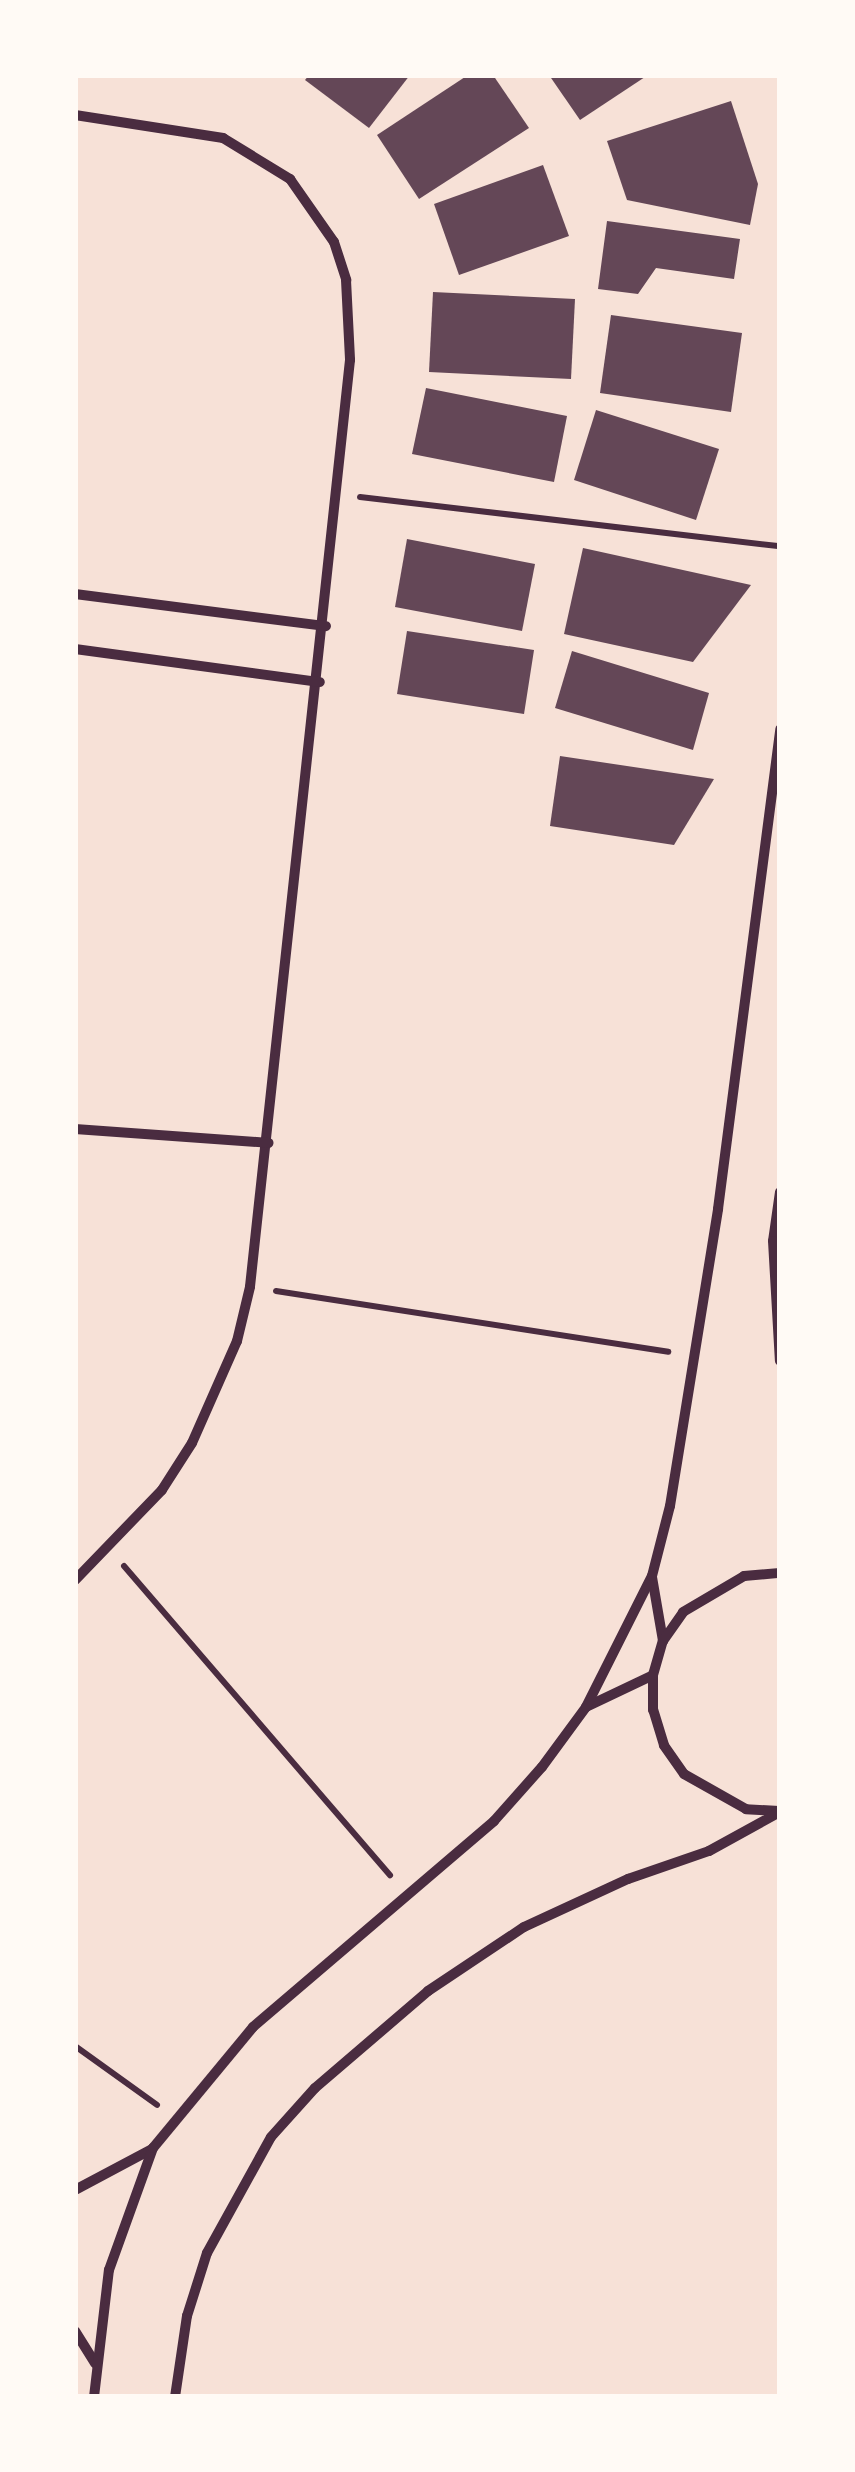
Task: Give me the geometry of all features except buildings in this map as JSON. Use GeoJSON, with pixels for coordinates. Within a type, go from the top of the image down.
{"type":"FeatureCollection","features":[{"type":"Feature","properties":{"kind":"street"},"geometry":{"type":"LineString","coordinates":[[75,115],[223,138],[290,179],[316,209],[334,242],[350,318],[326,626],[250,1287],[237,1341],[192,1443],[110,1550],[75,1580]]}},
{"type":"Feature","properties":{"kind":"street"},"geometry":{"type":"LineString","coordinates":[[75,594],[326,626]]}},
{"type":"Feature","properties":{"kind":"street"},"geometry":{"type":"LineString","coordinates":[[75,648],[320,682]]}},
{"type":"Feature","properties":{"kind":"street"},"geometry":{"type":"LineString","coordinates":[[94,2397],[108,2270],[153,2148],[174,2117],[253,2027],[494,1822],[586,1706],[652,1576],[670,1506],[691,1356],[718,1209],[780,729]]}},
{"type":"Feature","properties":{"kind":"street"},"geometry":{"type":"LineString","coordinates":[[75,1129],[268,1143]]}},
{"type":"Feature","properties":{"kind":"street"},"geometry":{"type":"LineString","coordinates":[[780,1192],[773,1241],[780,1361]]}},
{"type":"Feature","properties":{"kind":"street"},"geometry":{"type":"LineString","coordinates":[[780,1573],[744,1576],[711,1590],[682,1612],[663,1641],[653,1676],[659,1728],[684,1774],[746,1809],[780,1811]]}},
{"type":"Feature","properties":{"kind":"street"},"geometry":{"type":"LineString","coordinates":[[652,1576],[663,1641]]}},
{"type":"Feature","properties":{"kind":"street"},"geometry":{"type":"LineString","coordinates":[[586,1706],[653,1676]]}},
{"type":"Feature","properties":{"kind":"street"},"geometry":{"type":"LineString","coordinates":[[175,2397],[188,2316],[207,2253],[262,2151],[315,2088],[428,1991],[524,1927],[628,1878],[710,1852],[780,1811]]}},
{"type":"Feature","properties":{"kind":"street"},"geometry":{"type":"LineString","coordinates":[[75,2190],[153,2148]]}},
{"type":"Feature","properties":{"kind":"street"},"geometry":{"type":"LineString","coordinates":[[75,2331],[95,2363]]}},
{"type":"Feature","properties":{"kind":"path"},"geometry":{"type":"LineString","coordinates":[[339,494],[780,546]]}},
{"type":"Feature","properties":{"kind":"path"},"geometry":{"type":"LineString","coordinates":[[250,1287],[691,1356]]}},
{"type":"Feature","properties":{"kind":"path"},"geometry":{"type":"LineString","coordinates":[[110,1550],[407,1895]]}},
{"type":"Feature","properties":{"kind":"path"},"geometry":{"type":"LineString","coordinates":[[75,2046],[174,2117]]}}]}
